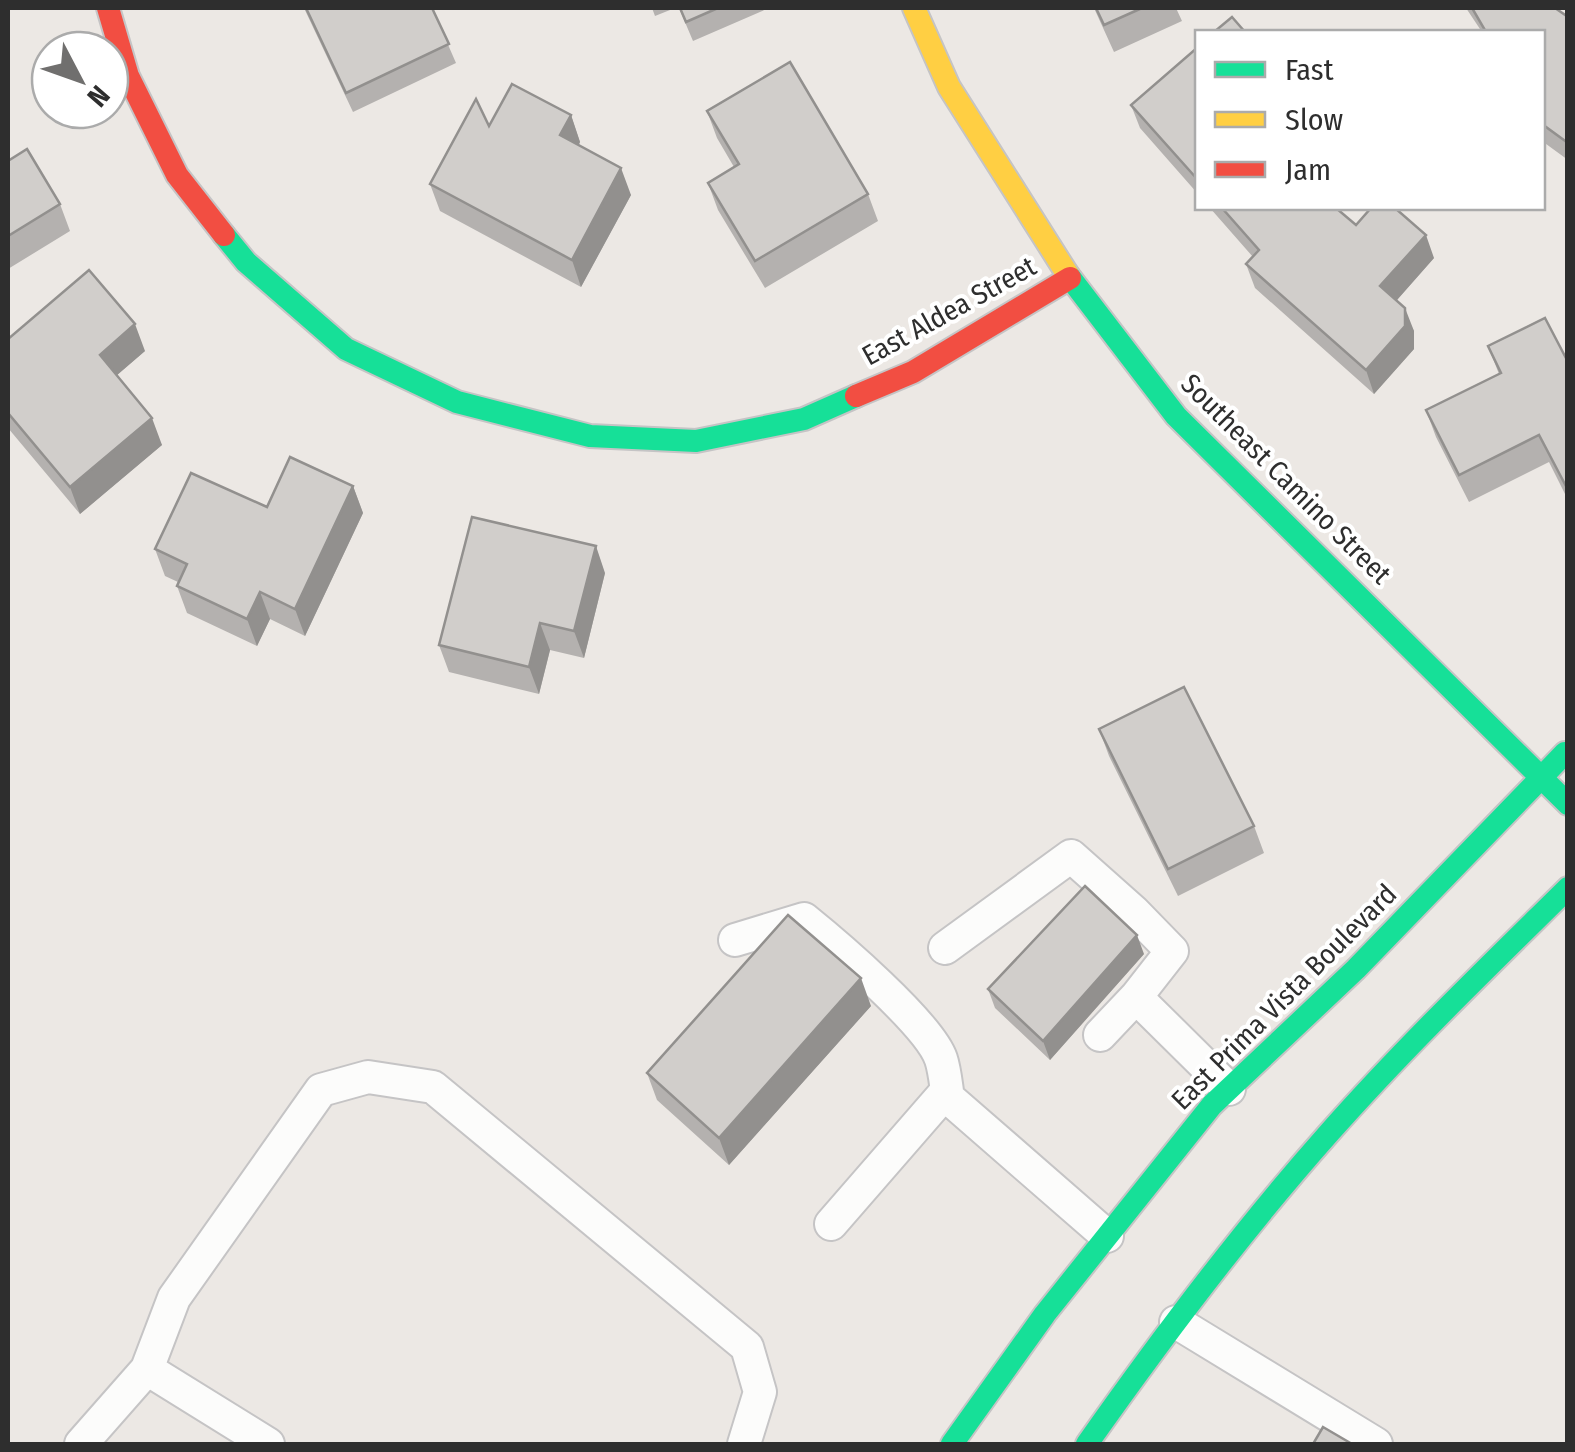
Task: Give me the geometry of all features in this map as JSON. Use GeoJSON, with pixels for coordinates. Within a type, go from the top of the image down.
{"type":"FeatureCollection","features":[{"type":"Feature","properties":{"kind":"street","name":"East Aldea Street"},"geometry":{"type":"LineString","coordinates":[[108,8],[128,76],[178,175],[246,262],[346,349],[457,402],[590,436],[696,442],[804,419],[895,380],[1070,278]]}},
{"type":"Feature","properties":{"kind":"street","name":"Southeast Camino Street"},"geometry":{"type":"LineString","coordinates":[[914,8],[949,87],[1070,278],[1176,416],[1568,804]]}},
{"type":"Feature","properties":{"kind":"street","name":"East Prima Vista Boulevard"},"geometry":{"type":"LineString","coordinates":[[952,1444],[1045,1314],[1229,1089],[1356,969],[1568,751]]}},
{"type":"Feature","properties":{"kind":"street"},"geometry":{"type":"LineString","coordinates":[[1087,1444],[1268,1204],[1415,1040],[1568,888]]}},
{"type":"Feature","properties":{"kind":"lane"},"geometry":{"type":"LineString","coordinates":[[945,948],[1071,856],[1172,951],[1136,998],[1100,1035]]}},
{"type":"Feature","properties":{"kind":"lane"},"geometry":{"type":"LineString","coordinates":[[735,940],[804,919],[841,949],[922,1031],[941,1058],[948,1098]]}},
{"type":"Feature","properties":{"kind":"lane"},"geometry":{"type":"LineString","coordinates":[[1136,998],[1229,1089]]}},
{"type":"Feature","properties":{"kind":"lane"},"geometry":{"type":"LineString","coordinates":[[82,1444],[147,1369],[174,1298],[322,1090],[368,1077],[433,1088],[747,1347],[760,1392],[744,1444]]}},
{"type":"Feature","properties":{"kind":"lane"},"geometry":{"type":"LineString","coordinates":[[831,1224],[944,1094],[1107,1236]]}},
{"type":"Feature","properties":{"kind":"lane"},"geometry":{"type":"LineString","coordinates":[[1176,1322],[1376,1444]]}},
{"type":"Feature","properties":{"kind":"lane"},"geometry":{"type":"LineString","coordinates":[[147,1369],[268,1444]]}},
{"type":"Feature","properties":{"kind":"building"},"geometry":{"type":"Polygon","coordinates":[[[306,8],[432,8],[449,44],[346,93],[306,8]]]}},
{"type":"Feature","properties":{"kind":"building"},"geometry":{"type":"Polygon","coordinates":[[[680,8],[718,8],[686,22],[680,8]]]}},
{"type":"Feature","properties":{"kind":"building"},"geometry":{"type":"Polygon","coordinates":[[[1096,8],[1142,8],[1104,25],[1096,8]]]}},
{"type":"Feature","properties":{"kind":"building"},"geometry":{"type":"Polygon","coordinates":[[[1472,8],[1555,8],[1568,17],[1568,143],[1545,126],[1545,30],[1485,30],[1472,8]]]}},
{"type":"Feature","properties":{"kind":"building"},"geometry":{"type":"Polygon","coordinates":[[[1232,17],[1243,30],[1216,30],[1232,17]]]}},
{"type":"Feature","properties":{"kind":"building"},"geometry":{"type":"Polygon","coordinates":[[[1195,50],[1195,177],[1131,105],[1195,50]]]}},
{"type":"Feature","properties":{"kind":"building"},"geometry":{"type":"Polygon","coordinates":[[[790,62],[868,194],[755,261],[708,183],[739,164],[707,111],[790,62]]]}},
{"type":"Feature","properties":{"kind":"building"},"geometry":{"type":"Polygon","coordinates":[[[512,84],[571,115],[560,135],[621,168],[572,260],[430,184],[476,99],[489,126],[512,84]]]}},
{"type":"Feature","properties":{"kind":"building"},"geometry":{"type":"Polygon","coordinates":[[[27,149],[60,204],[8,236],[8,161],[27,149]]]}},
{"type":"Feature","properties":{"kind":"building"},"geometry":{"type":"Polygon","coordinates":[[[1224,210],[1338,210],[1356,225],[1369,210],[1397,210],[1426,235],[1380,286],[1405,308],[1405,326],[1366,370],[1246,264],[1259,250],[1224,210]]]}},
{"type":"Feature","properties":{"kind":"building"},"geometry":{"type":"Polygon","coordinates":[[[89,270],[135,324],[100,355],[152,418],[70,487],[8,413],[8,339],[89,270]]]}},
{"type":"Feature","properties":{"kind":"building"},"geometry":{"type":"Polygon","coordinates":[[[1545,318],[1568,362],[1568,490],[1539,435],[1459,475],[1426,410],[1501,373],[1488,346],[1545,318]]]}},
{"type":"Feature","properties":{"kind":"building"},"geometry":{"type":"Polygon","coordinates":[[[290,457],[353,486],[295,609],[260,592],[247,619],[177,586],[187,564],[155,549],[191,473],[267,507],[290,457]]]}},
{"type":"Feature","properties":{"kind":"building"},"geometry":{"type":"Polygon","coordinates":[[[472,517],[596,546],[574,631],[540,623],[529,667],[439,645],[472,517]]]}},
{"type":"Feature","properties":{"kind":"building"},"geometry":{"type":"Polygon","coordinates":[[[1184,687],[1254,826],[1168,869],[1099,729],[1184,687]]]}},
{"type":"Feature","properties":{"kind":"building"},"geometry":{"type":"Polygon","coordinates":[[[1085,886],[1137,935],[1043,1041],[988,989],[1085,886]]]}},
{"type":"Feature","properties":{"kind":"building"},"geometry":{"type":"Polygon","coordinates":[[[788,915],[861,978],[719,1138],[647,1073],[788,915]]]}},
{"type":"Feature","properties":{"kind":"building"},"geometry":{"type":"Polygon","coordinates":[[[1323,1427],[1352,1444],[1313,1444],[1323,1427]]]}},
{"type":"Feature","properties":{"kind":"traffic: fast"},"geometry":{"type":"LineString","coordinates":[[224,235],[246,262],[346,349],[457,402],[590,436],[696,441],[804,419],[856,396]]}},
{"type":"Feature","properties":{"kind":"traffic: fast"},"geometry":{"type":"LineString","coordinates":[[1068,275],[1176,416],[1568,804]]}},
{"type":"Feature","properties":{"kind":"traffic: fast"},"geometry":{"type":"LineString","coordinates":[[952,1444],[1045,1314],[1212,1105],[1356,969],[1565,753]]}},
{"type":"Feature","properties":{"kind":"traffic: fast"},"geometry":{"type":"LineString","coordinates":[[1087,1444],[1204,1285],[1297,1170],[1417,1039],[1568,888]]}},
{"type":"Feature","properties":{"kind":"traffic: slow"},"geometry":{"type":"LineString","coordinates":[[914,8],[949,87],[1068,275]]}},
{"type":"Feature","properties":{"kind":"traffic: jam"},"geometry":{"type":"LineString","coordinates":[[108,8],[128,76],[177,175],[224,235]]}},
{"type":"Feature","properties":{"kind":"traffic: jam"},"geometry":{"type":"LineString","coordinates":[[856,396],[913,372],[1070,278]]}}]}
